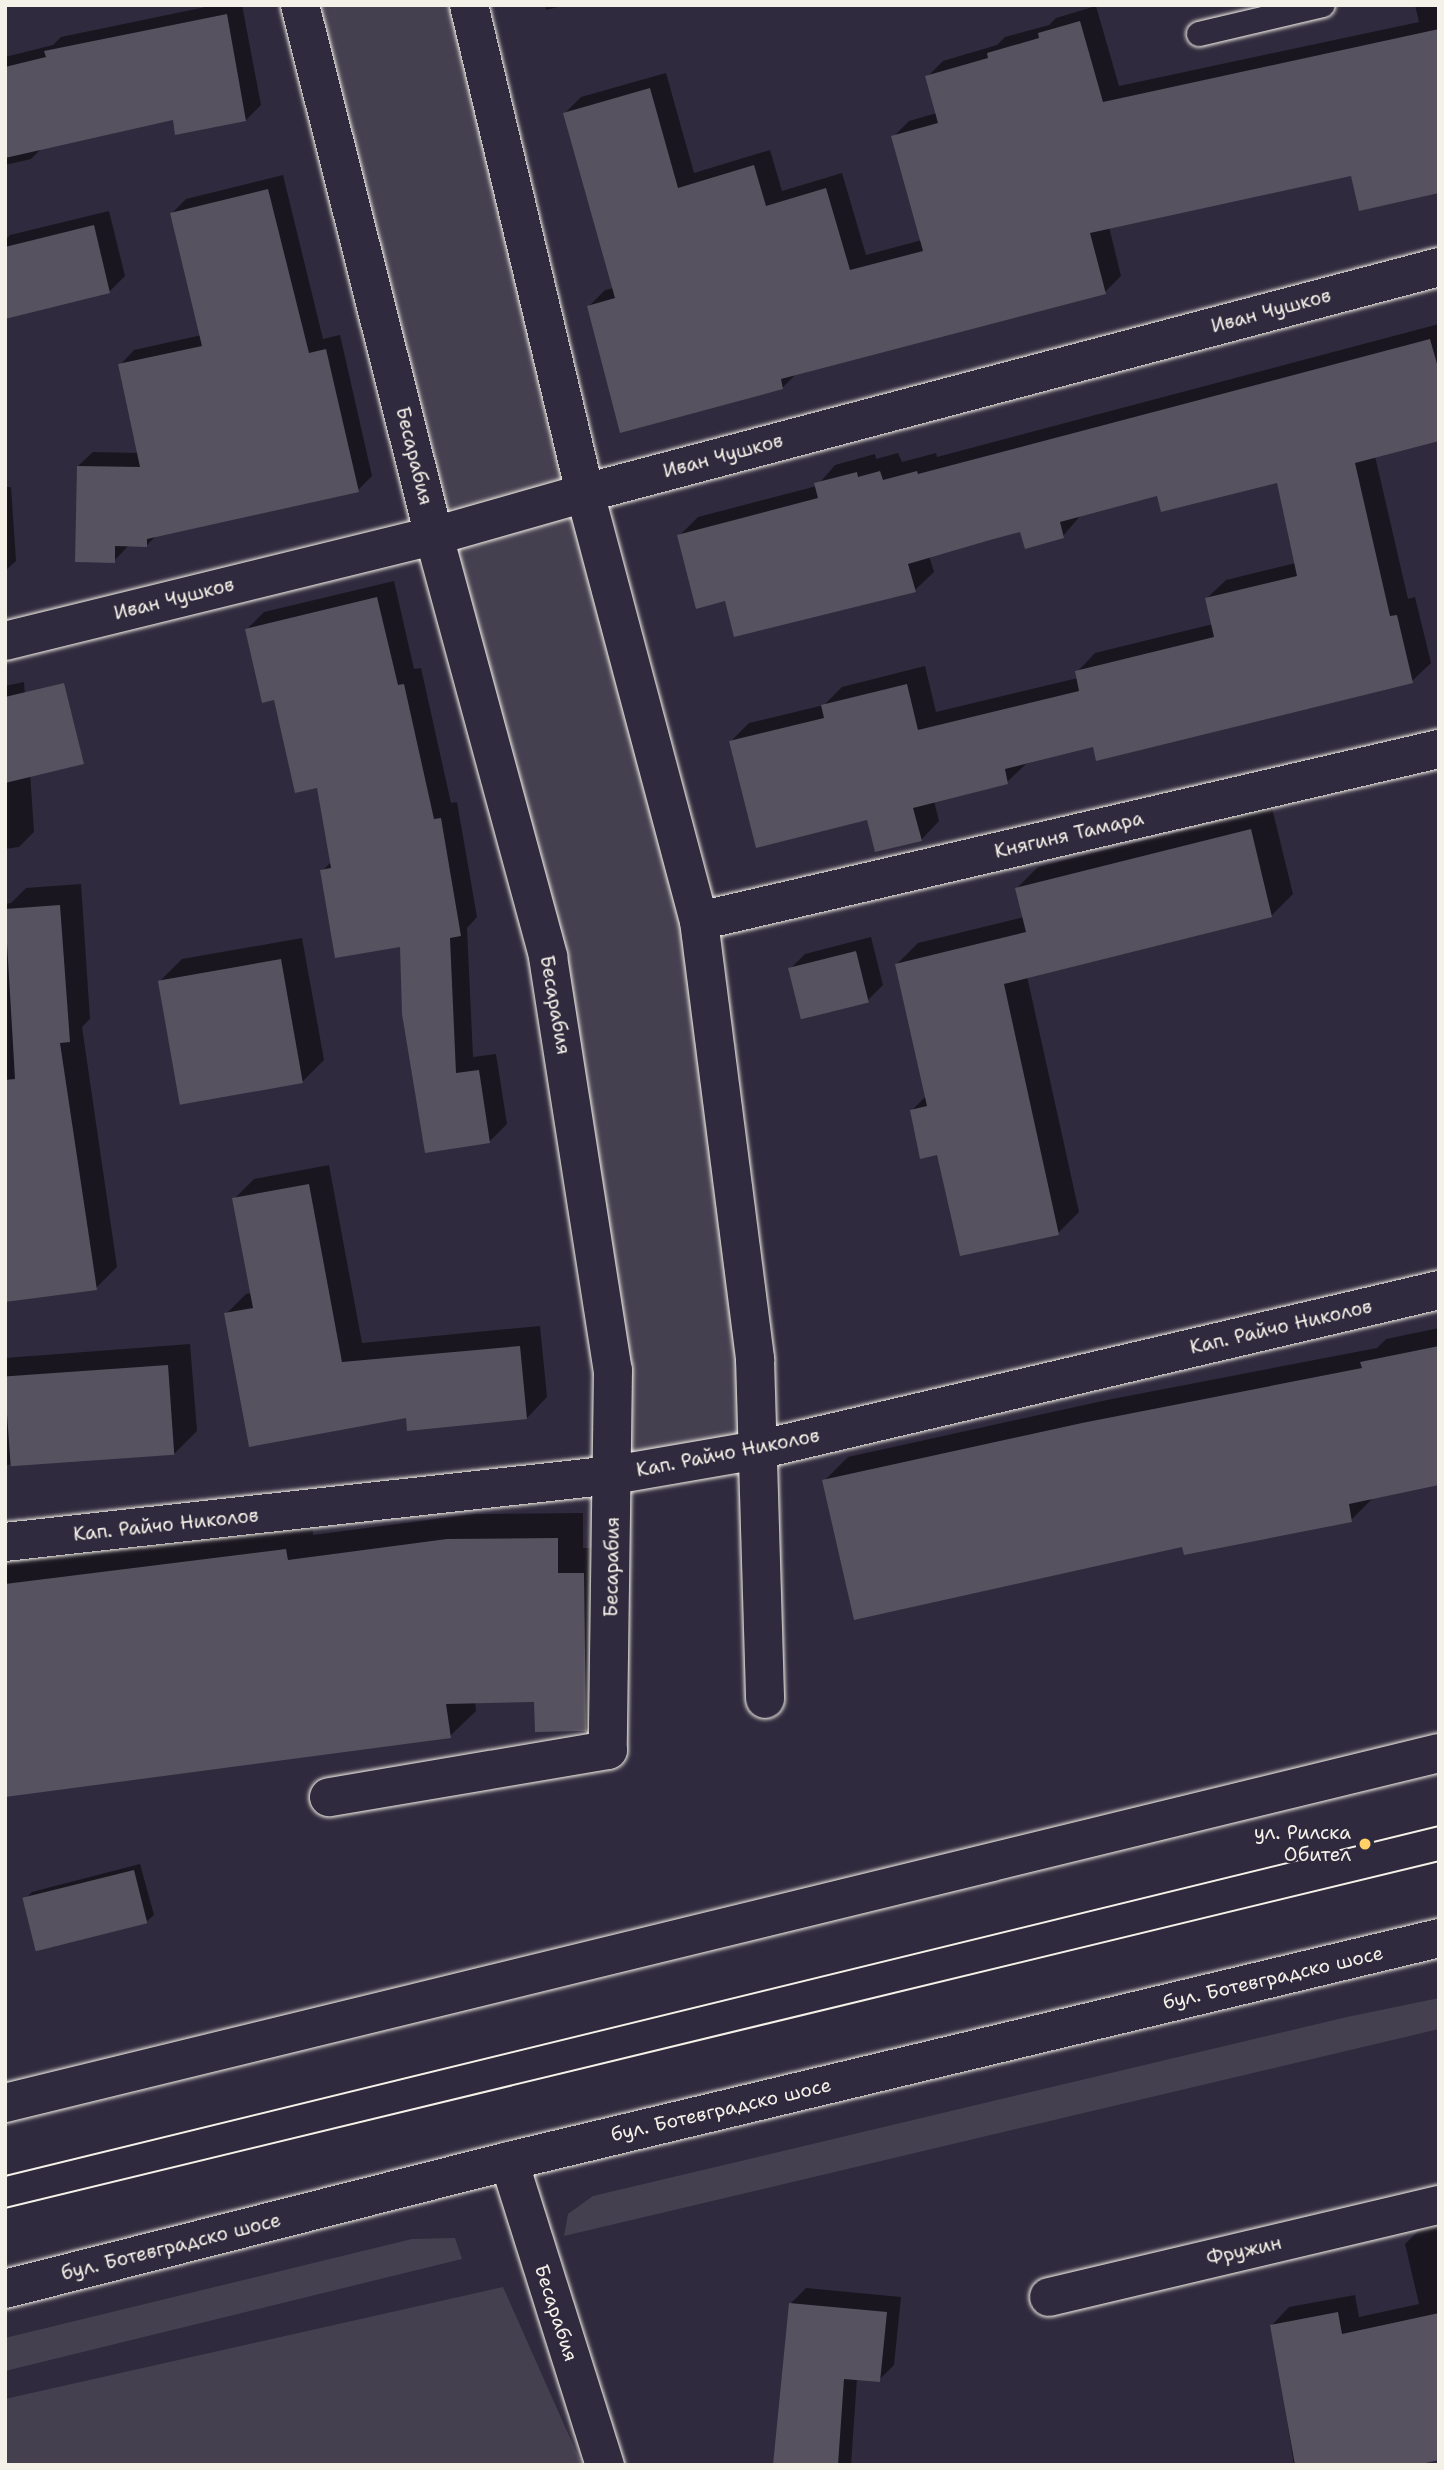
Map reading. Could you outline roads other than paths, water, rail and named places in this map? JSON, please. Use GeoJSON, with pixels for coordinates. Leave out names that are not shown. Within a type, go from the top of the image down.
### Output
{"type":"FeatureCollection","features":[{"type":"Feature","properties":{"kind":"street","name":"Бесарабия"},"geometry":{"type":"LineString","coordinates":[[300,5],[434,536],[548,957],[613,1370],[608,1750],[330,1797]]}},
{"type":"Feature","properties":{"kind":"street"},"geometry":{"type":"LineString","coordinates":[[469,5],[585,493],[699,921],[755,1359],[765,1699]]}},
{"type":"Feature","properties":{"kind":"street","name":"Иван Чушков"},"geometry":{"type":"LineString","coordinates":[[5,641],[434,536],[585,493],[1439,267]]}},
{"type":"Feature","properties":{"kind":"street","name":"Княгиня Тамара"},"geometry":{"type":"LineString","coordinates":[[699,921],[1439,750]]}},
{"type":"Feature","properties":{"kind":"street","name":"Кап. Райчо Николов"},"geometry":{"type":"LineString","coordinates":[[5,1542],[613,1475],[758,1450],[1439,1290]]}},
{"type":"Feature","properties":{"kind":"street"},"geometry":{"type":"LineString","coordinates":[[5,2102],[1439,1753]]}},
{"type":"Feature","properties":{"kind":"street","name":"бул. Ботевградско шосе"},"geometry":{"type":"LineString","coordinates":[[5,2289],[509,2161],[1439,1938]]}},
{"type":"Feature","properties":{"kind":"street","name":"Бесарабия"},"geometry":{"type":"LineString","coordinates":[[509,2161],[605,2465]]}},
{"type":"Feature","properties":{"kind":"street","name":"Фружин"},"geometry":{"type":"LineString","coordinates":[[1049,2297],[1439,2205]]}},
{"type":"Feature","properties":{"kind":"lane"},"geometry":{"type":"LineString","coordinates":[[1199,34],[1288,9],[1323,5]]}},
{"type":"Feature","properties":{"kind":"tram line"},"geometry":{"type":"LineString","coordinates":[[5,2176],[1439,1826]]}},
{"type":"Feature","properties":{"kind":"tram line"},"geometry":{"type":"LineString","coordinates":[[5,2208],[1439,1861]]}},
{"type":"Feature","properties":{"kind":"place","name":"ул. Рилска Обител"},"geometry":{"type":"Point","coordinates":[1365,1844]}}]}
